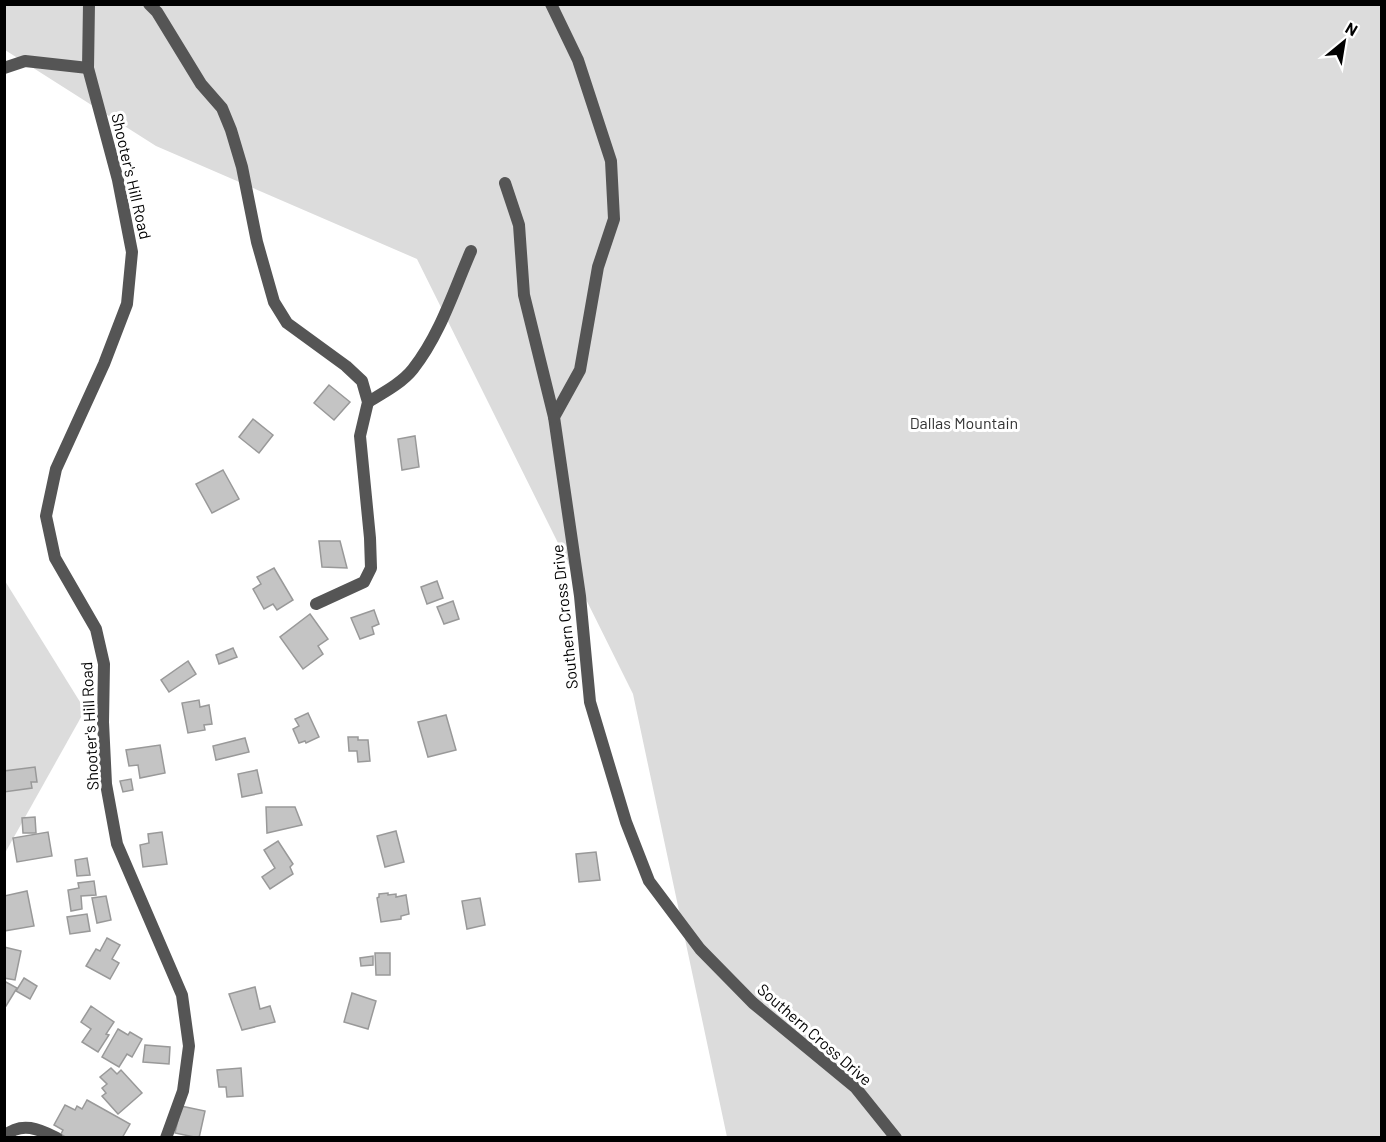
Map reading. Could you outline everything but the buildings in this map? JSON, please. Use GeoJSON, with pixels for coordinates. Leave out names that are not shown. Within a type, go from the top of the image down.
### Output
{"type":"FeatureCollection","features":[{"type":"Feature","properties":{"kind":"street","name":"Shooter's Hill Road"},"geometry":{"type":"LineString","coordinates":[[89,4],[88,68],[118,180],[132,252],[127,304],[104,364],[56,469],[46,516],[55,558],[96,629],[104,664],[103,722],[106,784],[117,844],[182,995],[189,1046],[183,1091],[166,1137]]}},
{"type":"Feature","properties":{"kind":"street"},"geometry":{"type":"LineString","coordinates":[[149,4],[157,12],[201,84],[222,108],[242,167],[257,242],[274,302],[286,322],[346,366],[362,381],[368,402],[360,436],[371,568],[364,582],[316,604]]}},
{"type":"Feature","properties":{"kind":"street"},"geometry":{"type":"LineString","coordinates":[[551,4],[578,60],[611,161],[614,219],[598,267],[580,370],[554,417]]}},
{"type":"Feature","properties":{"kind":"street"},"geometry":{"type":"LineString","coordinates":[[4,68],[25,61],[88,68]]}},
{"type":"Feature","properties":{"kind":"street","name":"Southern Cross Drive"},"geometry":{"type":"LineString","coordinates":[[505,183],[519,225],[524,295],[554,417],[580,596],[590,702],[626,822],[649,881],[700,949],[753,1003],[855,1087],[896,1137]]}},
{"type":"Feature","properties":{"kind":"street"},"geometry":{"type":"LineString","coordinates":[[368,402],[412,371],[433,338],[471,251]]}},
{"type":"Feature","properties":{"kind":"street"},"geometry":{"type":"LineString","coordinates":[[4,1136],[10,1131],[25,1127],[37,1128],[57,1137]]}},
{"type":"Feature","properties":{"kind":"green space","name":"Dallas Mountain"},"geometry":{"type":"Polygon","coordinates":[[[4,5],[1381,5],[1381,1137],[727,1137],[633,694],[417,259],[156,146],[5,50],[4,5]]]}},
{"type":"Feature","properties":{"kind":"green space"},"geometry":{"type":"Polygon","coordinates":[[[5,581],[85,710],[5,853],[5,581]]]}}]}
